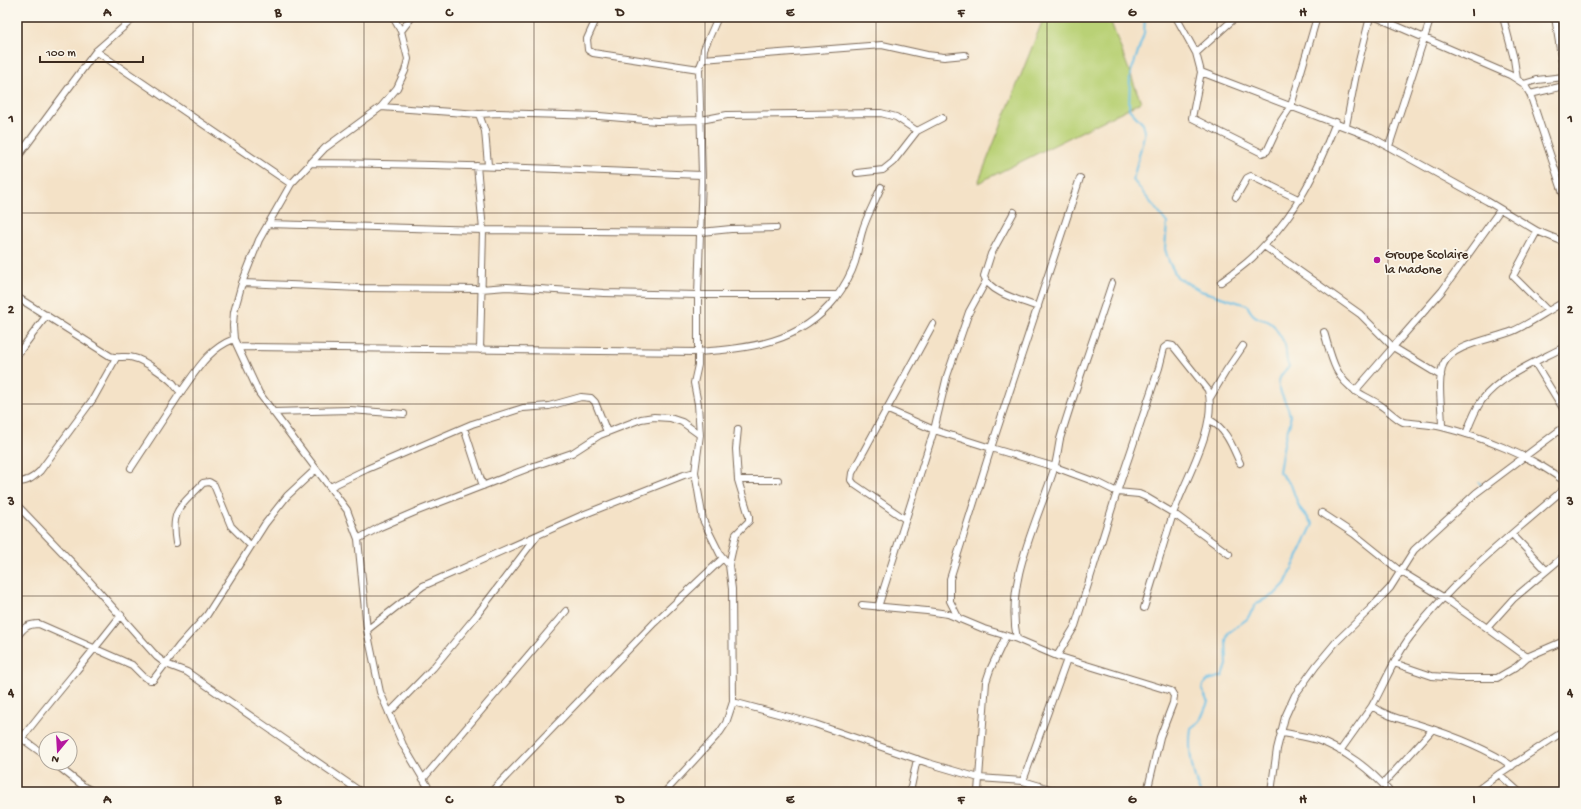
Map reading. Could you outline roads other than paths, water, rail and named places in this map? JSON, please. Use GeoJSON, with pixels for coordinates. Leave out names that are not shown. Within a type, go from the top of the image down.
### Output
{"type":"FeatureCollection","features":[{"type":"Feature","properties":{"kind":"street"},"geometry":{"type":"LineString","coordinates":[[17,158],[96,51],[135,17]]}},
{"type":"Feature","properties":{"kind":"street"},"geometry":{"type":"LineString","coordinates":[[393,17],[401,31],[408,59],[405,71],[397,88],[381,107],[325,148],[291,184],[268,224],[242,282],[234,312],[234,339],[259,393],[347,510],[358,539],[367,630],[378,685],[388,713],[403,745],[431,792]]}},
{"type":"Feature","properties":{"kind":"street"},"geometry":{"type":"LineString","coordinates":[[401,31],[412,17]]}},
{"type":"Feature","properties":{"kind":"street"},"geometry":{"type":"LineString","coordinates":[[597,17],[587,39],[588,50],[593,53],[698,69]]}},
{"type":"Feature","properties":{"kind":"street"},"geometry":{"type":"LineString","coordinates":[[718,17],[712,28],[698,69],[702,175],[698,295],[698,365],[694,383],[698,404],[700,435],[695,472],[703,520],[723,558],[729,565]]}},
{"type":"Feature","properties":{"kind":"street"},"geometry":{"type":"LineString","coordinates":[[1176,17],[1196,53],[1201,72],[1192,118],[1262,153],[1267,151],[1291,106],[1317,17]]}},
{"type":"Feature","properties":{"kind":"street"},"geometry":{"type":"LineString","coordinates":[[1196,53],[1236,17]]}},
{"type":"Feature","properties":{"kind":"street"},"geometry":{"type":"LineString","coordinates":[[1346,126],[1357,69],[1370,17]]}},
{"type":"Feature","properties":{"kind":"street"},"geometry":{"type":"LineString","coordinates":[[1376,17],[1480,61],[1524,84],[1530,94],[1564,196]]}},
{"type":"Feature","properties":{"kind":"street"},"geometry":{"type":"LineString","coordinates":[[1389,146],[1431,17]]}},
{"type":"Feature","properties":{"kind":"street"},"geometry":{"type":"LineString","coordinates":[[1503,17],[1514,58],[1517,79]]}},
{"type":"Feature","properties":{"kind":"street"},"geometry":{"type":"LineString","coordinates":[[1524,84],[1537,80],[1564,76],[1555,17]]}},
{"type":"Feature","properties":{"kind":"street"},"geometry":{"type":"LineString","coordinates":[[702,59],[882,45],[927,55],[944,57],[965,55]]}},
{"type":"Feature","properties":{"kind":"street"},"geometry":{"type":"LineString","coordinates":[[96,51],[291,184]]}},
{"type":"Feature","properties":{"kind":"street"},"geometry":{"type":"LineString","coordinates":[[1201,72],[1257,95],[1336,122],[1389,146],[1537,231],[1564,242]]}},
{"type":"Feature","properties":{"kind":"street"},"geometry":{"type":"LineString","coordinates":[[1530,94],[1564,86]]}},
{"type":"Feature","properties":{"kind":"street"},"geometry":{"type":"LineString","coordinates":[[381,107],[479,114],[498,113],[599,116],[657,121],[701,120],[727,115],[881,113],[896,117],[917,131]]}},
{"type":"Feature","properties":{"kind":"street"},"geometry":{"type":"LineString","coordinates":[[479,114],[485,131],[488,165]]}},
{"type":"Feature","properties":{"kind":"street"},"geometry":{"type":"LineString","coordinates":[[857,174],[883,170],[893,162],[917,131],[942,118]]}},
{"type":"Feature","properties":{"kind":"street"},"geometry":{"type":"LineString","coordinates":[[1222,282],[1264,246],[1300,200],[1320,162],[1336,122]]}},
{"type":"Feature","properties":{"kind":"street"},"geometry":{"type":"LineString","coordinates":[[310,163],[488,165],[702,175]]}},
{"type":"Feature","properties":{"kind":"street"},"geometry":{"type":"LineString","coordinates":[[477,166],[483,230],[480,289],[480,350]]}},
{"type":"Feature","properties":{"kind":"street"},"geometry":{"type":"LineString","coordinates":[[1236,196],[1247,178],[1251,176],[1300,200]]}},
{"type":"Feature","properties":{"kind":"street"},"geometry":{"type":"LineString","coordinates":[[959,619],[950,601],[950,579],[1080,178]]}},
{"type":"Feature","properties":{"kind":"street"},"geometry":{"type":"LineString","coordinates":[[238,347],[698,352],[746,347],[773,341],[791,335],[823,313],[837,295],[855,262],[862,231],[881,187]]}},
{"type":"Feature","properties":{"kind":"street"},"geometry":{"type":"LineString","coordinates":[[1355,390],[1442,292],[1500,210]]}},
{"type":"Feature","properties":{"kind":"street"},"geometry":{"type":"LineString","coordinates":[[1014,212],[991,254],[984,276],[996,290],[1038,307]]}},
{"type":"Feature","properties":{"kind":"street"},"geometry":{"type":"LineString","coordinates":[[268,224],[483,230],[701,232],[732,229],[776,228]]}},
{"type":"Feature","properties":{"kind":"street"},"geometry":{"type":"LineString","coordinates":[[1537,231],[1513,276],[1548,310]]}},
{"type":"Feature","properties":{"kind":"street"},"geometry":{"type":"LineString","coordinates":[[1264,246],[1360,314],[1393,347],[1441,376]]}},
{"type":"Feature","properties":{"kind":"street"},"geometry":{"type":"LineString","coordinates":[[878,607],[934,430],[946,376],[969,312],[986,280]]}},
{"type":"Feature","properties":{"kind":"street"},"geometry":{"type":"LineString","coordinates":[[242,282],[360,288],[480,289],[507,287],[604,293],[837,295]]}},
{"type":"Feature","properties":{"kind":"street"},"geometry":{"type":"LineString","coordinates":[[1017,639],[1014,615],[1024,556],[1055,467],[1060,440],[1082,375],[1084,361],[1093,340],[1112,283]]}},
{"type":"Feature","properties":{"kind":"street"},"geometry":{"type":"LineString","coordinates":[[17,297],[116,358],[134,357],[143,362],[174,384],[177,390],[182,392]]}},
{"type":"Feature","properties":{"kind":"street"},"geometry":{"type":"LineString","coordinates":[[1442,427],[1441,376],[1444,364],[1450,355],[1463,347],[1512,331],[1564,302]]}},
{"type":"Feature","properties":{"kind":"street"},"geometry":{"type":"LineString","coordinates":[[17,355],[47,315]]}},
{"type":"Feature","properties":{"kind":"street"},"geometry":{"type":"LineString","coordinates":[[905,519],[854,484],[851,480],[852,473],[933,324]]}},
{"type":"Feature","properties":{"kind":"street"},"geometry":{"type":"LineString","coordinates":[[1324,332],[1335,368],[1344,382],[1379,404],[1403,422],[1442,427],[1466,434],[1525,457],[1564,482]]}},
{"type":"Feature","properties":{"kind":"street"},"geometry":{"type":"LineString","coordinates":[[131,468],[182,392],[213,350],[234,339]]}},
{"type":"Feature","properties":{"kind":"street"},"geometry":{"type":"LineString","coordinates":[[1057,656],[1075,626],[1117,492],[1159,368],[1164,348],[1168,345],[1173,346],[1208,390],[1210,398],[1210,420],[1173,513],[1159,564],[1144,608]]}},
{"type":"Feature","properties":{"kind":"street"},"geometry":{"type":"LineString","coordinates":[[1210,398],[1243,346]]}},
{"type":"Feature","properties":{"kind":"street"},"geometry":{"type":"LineString","coordinates":[[1466,434],[1481,401],[1491,389],[1564,347]]}},
{"type":"Feature","properties":{"kind":"street"},"geometry":{"type":"LineString","coordinates":[[17,482],[23,482],[33,478],[40,471],[93,398],[116,358]]}},
{"type":"Feature","properties":{"kind":"street"},"geometry":{"type":"LineString","coordinates":[[1536,363],[1564,410]]}},
{"type":"Feature","properties":{"kind":"street"},"geometry":{"type":"LineString","coordinates":[[330,487],[388,459],[464,428],[510,412],[549,406],[586,396],[595,402],[607,432]]}},
{"type":"Feature","properties":{"kind":"street"},"geometry":{"type":"LineString","coordinates":[[886,409],[934,430],[1055,467],[1101,484],[1117,492],[1139,494],[1173,513],[1229,554]]}},
{"type":"Feature","properties":{"kind":"street"},"geometry":{"type":"LineString","coordinates":[[273,412],[350,410],[404,414]]}},
{"type":"Feature","properties":{"kind":"street"},"geometry":{"type":"LineString","coordinates":[[358,539],[380,527],[415,512],[572,453],[607,432],[641,419],[654,417],[670,418],[682,422],[700,435]]}},
{"type":"Feature","properties":{"kind":"street"},"geometry":{"type":"LineString","coordinates":[[1210,420],[1220,426],[1227,435],[1240,463]]}},
{"type":"Feature","properties":{"kind":"street"},"geometry":{"type":"LineString","coordinates":[[1271,792],[1280,732],[1296,695],[1316,666],[1336,642],[1390,588],[1414,550],[1453,513],[1505,470],[1525,457],[1564,427]]}},
{"type":"Feature","properties":{"kind":"street"},"geometry":{"type":"LineString","coordinates":[[464,428],[483,486]]}},
{"type":"Feature","properties":{"kind":"street"},"geometry":{"type":"LineString","coordinates":[[665,792],[720,732],[726,723],[733,702],[733,614],[729,565],[736,534],[749,521],[750,516],[738,480],[736,449],[738,429]]}},
{"type":"Feature","properties":{"kind":"street"},"geometry":{"type":"LineString","coordinates":[[17,637],[24,626],[39,624],[132,665],[144,677],[153,680],[207,615],[250,545],[287,496],[316,469]]}},
{"type":"Feature","properties":{"kind":"street"},"geometry":{"type":"LineString","coordinates":[[367,630],[423,586],[538,535],[684,475],[695,472]]}},
{"type":"Feature","properties":{"kind":"street"},"geometry":{"type":"LineString","coordinates":[[738,480],[778,480]]}},
{"type":"Feature","properties":{"kind":"street"},"geometry":{"type":"LineString","coordinates":[[176,543],[173,525],[177,511],[203,483],[209,482],[214,485],[231,526],[250,545]]}},
{"type":"Feature","properties":{"kind":"street"},"geometry":{"type":"LineString","coordinates":[[1340,751],[1372,706],[1394,663],[1410,638],[1443,597],[1512,534],[1564,490]]}},
{"type":"Feature","properties":{"kind":"street"},"geometry":{"type":"LineString","coordinates":[[17,506],[166,664],[187,672],[361,792]]}},
{"type":"Feature","properties":{"kind":"street"},"geometry":{"type":"LineString","coordinates":[[1322,513],[1354,534],[1400,571],[1443,597],[1527,657]]}},
{"type":"Feature","properties":{"kind":"street"},"geometry":{"type":"LineString","coordinates":[[1512,534],[1546,570]]}},
{"type":"Feature","properties":{"kind":"street"},"geometry":{"type":"LineString","coordinates":[[388,713],[433,668],[476,616],[538,535]]}},
{"type":"Feature","properties":{"kind":"street"},"geometry":{"type":"LineString","coordinates":[[1487,628],[1513,599],[1564,556]]}},
{"type":"Feature","properties":{"kind":"street"},"geometry":{"type":"LineString","coordinates":[[491,792],[654,623],[723,558]]}},
{"type":"Feature","properties":{"kind":"street"},"geometry":{"type":"LineString","coordinates":[[862,605],[927,610],[959,619],[984,629],[1017,639],[1067,660],[1171,691],[1174,696],[1173,703],[1160,737],[1147,792]]}},
{"type":"Feature","properties":{"kind":"street"},"geometry":{"type":"LineString","coordinates":[[423,779],[566,611]]}},
{"type":"Feature","properties":{"kind":"street"},"geometry":{"type":"LineString","coordinates":[[38,750],[19,736],[95,649],[121,615]]}},
{"type":"Feature","properties":{"kind":"street"},"geometry":{"type":"LineString","coordinates":[[978,792],[986,682],[1006,636]]}},
{"type":"Feature","properties":{"kind":"street"},"geometry":{"type":"LineString","coordinates":[[1394,663],[1432,676],[1492,678],[1501,676],[1527,657],[1564,641]]}},
{"type":"Feature","properties":{"kind":"street"},"geometry":{"type":"LineString","coordinates":[[1023,781],[1067,660]]}},
{"type":"Feature","properties":{"kind":"street"},"geometry":{"type":"LineString","coordinates":[[733,702],[815,724],[917,760],[978,778],[1023,781],[1060,792]]}},
{"type":"Feature","properties":{"kind":"street"},"geometry":{"type":"LineString","coordinates":[[1372,706],[1395,718],[1487,750],[1512,766]]}},
{"type":"Feature","properties":{"kind":"street"},"geometry":{"type":"LineString","coordinates":[[1383,784],[1432,730]]}},
{"type":"Feature","properties":{"kind":"street"},"geometry":{"type":"LineString","coordinates":[[1475,792],[1499,774],[1564,731]]}},
{"type":"Feature","properties":{"kind":"street"},"geometry":{"type":"LineString","coordinates":[[1280,732],[1316,740],[1340,751],[1367,770],[1390,792]]}},
{"type":"Feature","properties":{"kind":"street"},"geometry":{"type":"LineString","coordinates":[[910,792],[917,760]]}},
{"type":"Feature","properties":{"kind":"street"},"geometry":{"type":"LineString","coordinates":[[63,771],[85,790],[95,792]]}},
{"type":"Feature","properties":{"kind":"street"},"geometry":{"type":"LineString","coordinates":[[1499,774],[1519,792]]}},
{"type":"Feature","properties":{"kind":"waterway"},"geometry":{"type":"LineString","coordinates":[[1145,17],[1144,34],[1130,75],[1129,109],[1143,124],[1145,131],[1133,180],[1167,223],[1165,249],[1169,262],[1177,277],[1201,291],[1247,305],[1250,311],[1257,318],[1271,323],[1283,340],[1289,367],[1282,374],[1279,381],[1279,387],[1288,407],[1290,423],[1286,434],[1279,472],[1291,485],[1299,507],[1313,524],[1285,584],[1275,594],[1257,603],[1247,619],[1228,633],[1226,640],[1227,665],[1223,676],[1208,680],[1203,685],[1202,690],[1208,702],[1200,721],[1191,728],[1190,745],[1192,768],[1200,792]]}},
{"type":"Feature","properties":{"kind":"waterway"},"geometry":{"type":"LineString","coordinates":[[1479,483],[1483,486]]}},
{"type":"Feature","properties":{"kind":"place","name":"Groupe Scolaire la Madone"},"geometry":{"type":"Point","coordinates":[1377,260]}}]}
